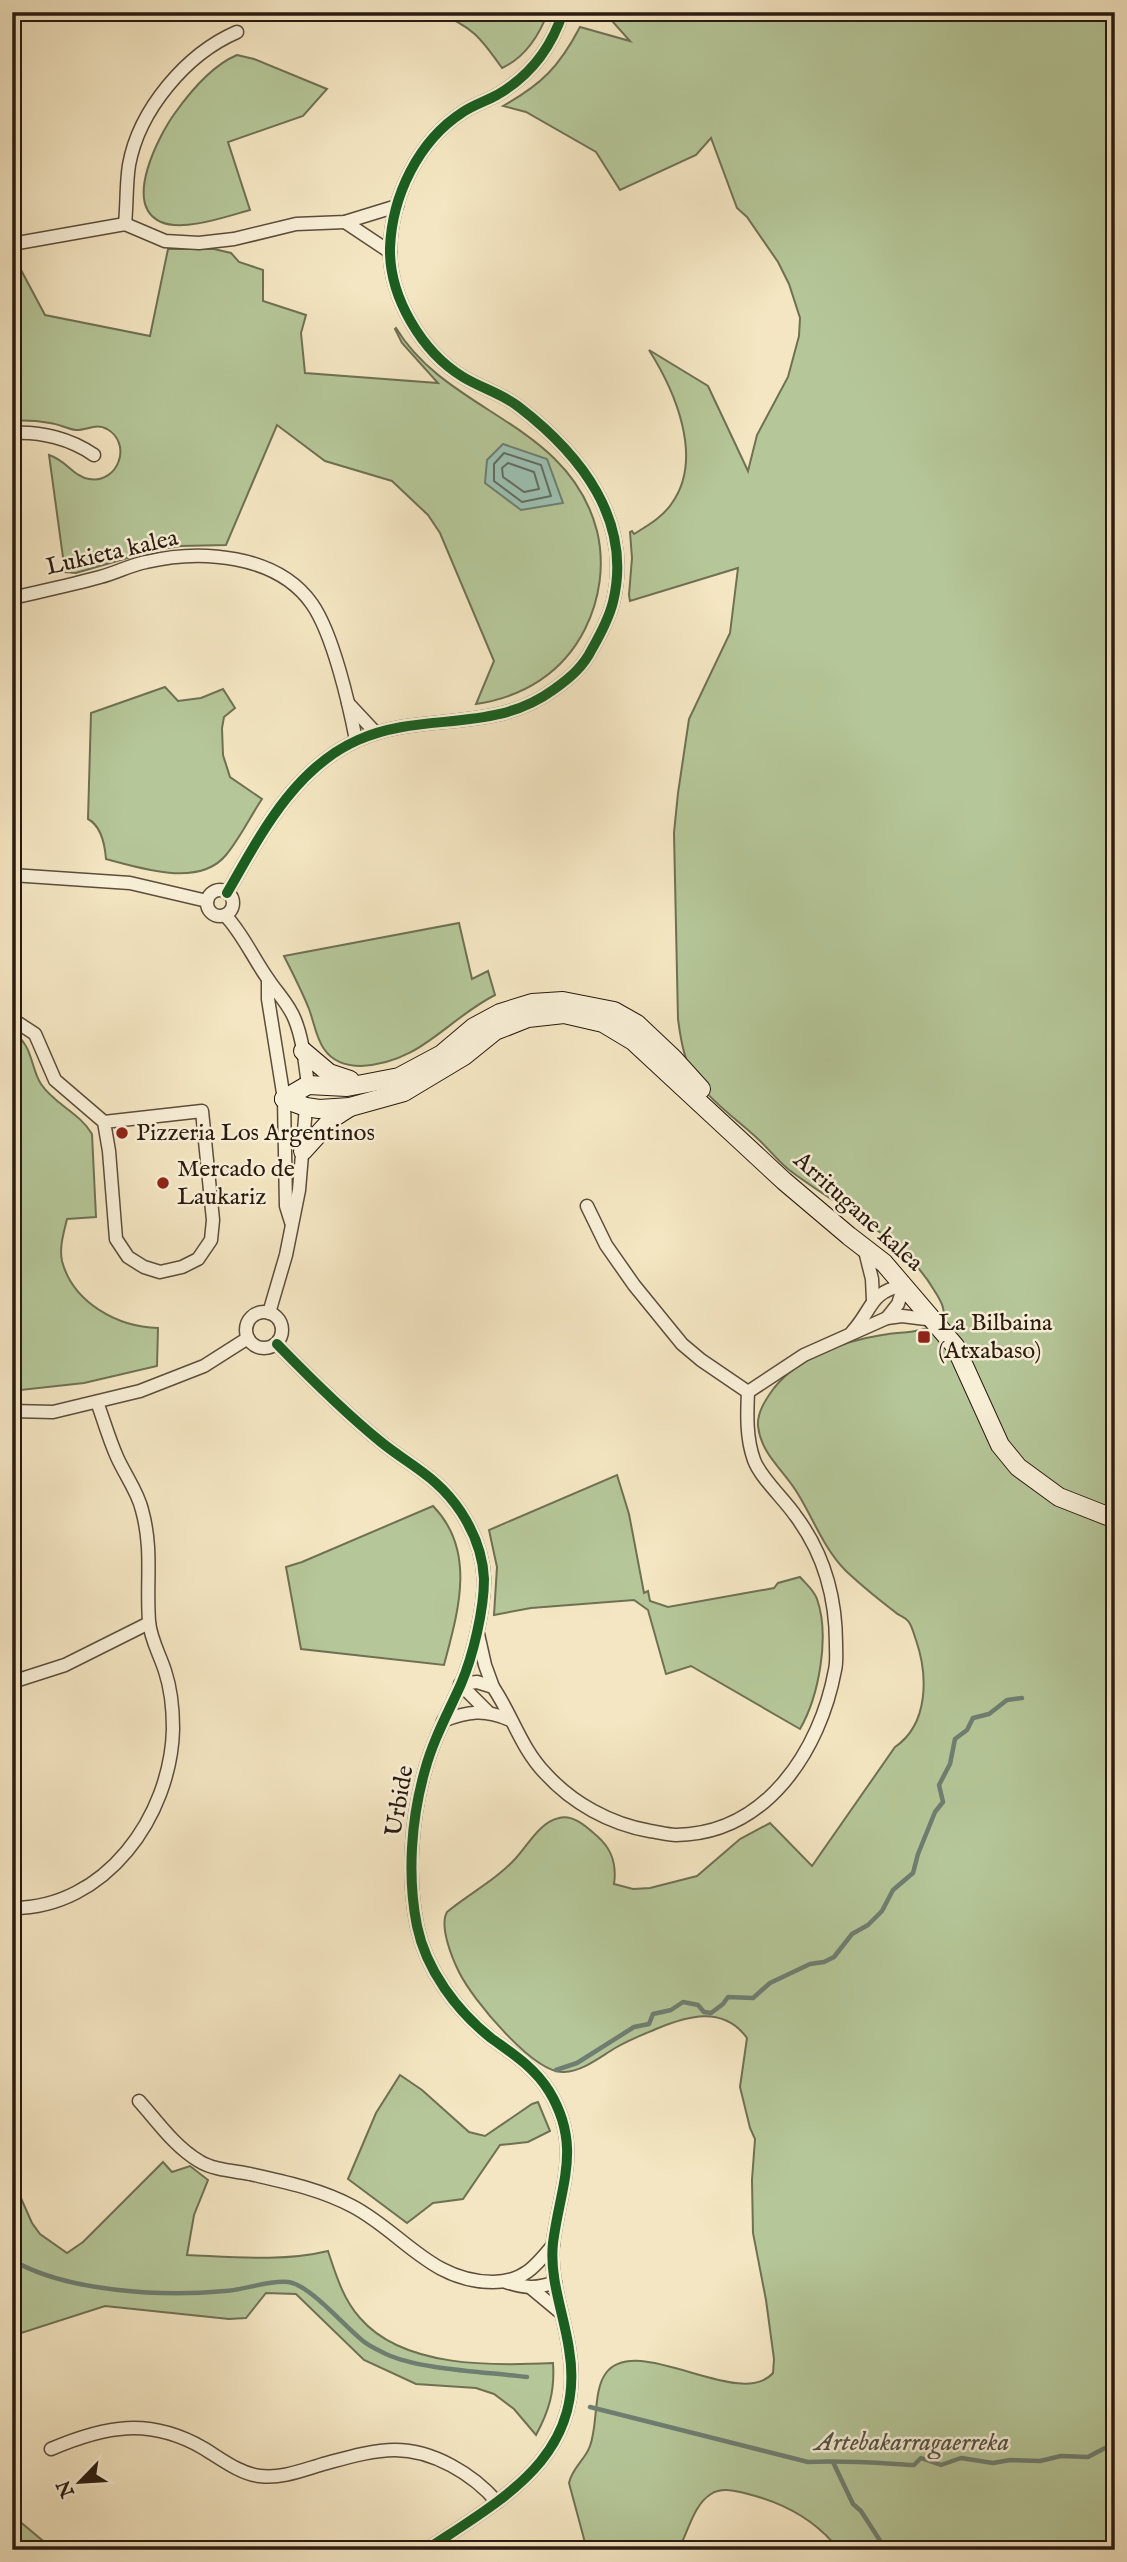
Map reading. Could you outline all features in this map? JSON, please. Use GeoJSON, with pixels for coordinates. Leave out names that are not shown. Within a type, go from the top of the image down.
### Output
{"type":"FeatureCollection","features":[{"type":"Feature","properties":{"kind":"street"},"geometry":{"type":"LineString","coordinates":[[227,893],[269,820],[324,760],[356,740],[376,733],[421,723],[489,718],[519,709],[546,695],[578,671],[593,648],[612,606],[617,564],[613,532],[604,503],[592,480],[574,457],[517,405],[461,376],[439,357],[405,312],[396,285],[390,252],[397,206],[411,168],[426,145],[463,111],[505,90],[531,69],[545,53],[563,12]]}},
{"type":"Feature","properties":{"kind":"street"},"geometry":{"type":"LineString","coordinates":[[125,224],[129,166],[135,144],[147,118],[177,76],[207,49],[237,32]]}},
{"type":"Feature","properties":{"kind":"street"},"geometry":{"type":"LineString","coordinates":[[12,244],[125,224],[165,241],[199,243],[234,239],[296,224],[345,222],[397,206]]}},
{"type":"Feature","properties":{"kind":"street"},"geometry":{"type":"LineString","coordinates":[[345,222],[390,252]]}},
{"type":"Feature","properties":{"kind":"street"},"geometry":{"type":"LineString","coordinates":[[12,433],[45,434],[82,446],[94,455]]}},
{"type":"Feature","properties":{"kind":"street","name":"Lukieta kalea"},"geometry":{"type":"LineString","coordinates":[[12,598],[102,576],[145,562],[189,555],[242,560],[285,577],[312,604],[324,628],[348,702],[356,740]]}},
{"type":"Feature","properties":{"kind":"street","name":"Lukieta kalea"},"geometry":{"type":"LineString","coordinates":[[348,702],[376,733]]}},
{"type":"Feature","properties":{"kind":"street"},"geometry":{"type":"LineString","coordinates":[[12,875],[131,883],[207,901]]}},
{"type":"Feature","properties":{"kind":"street"},"geometry":{"type":"LineString","coordinates":[[207,901],[215,891],[227,893]]}},
{"type":"Feature","properties":{"kind":"street"},"geometry":{"type":"LineString","coordinates":[[207,901],[210,912],[217,916],[225,915],[231,910],[232,902],[227,893]]}},
{"type":"Feature","properties":{"kind":"street"},"geometry":{"type":"LineString","coordinates":[[225,915],[235,926],[295,1020],[308,1085],[299,1190],[286,1255],[269,1313]]}},
{"type":"Feature","properties":{"kind":"street"},"geometry":{"type":"LineString","coordinates":[[268,980],[268,999],[284,1099],[286,1206],[291,1222]]}},
{"type":"Feature","properties":{"kind":"street","name":"Arritugane kalea"},"geometry":{"type":"LineString","coordinates":[[308,1085],[347,1087],[399,1076],[442,1054],[474,1027],[500,1013],[532,1003],[563,1001],[591,1005],[614,1011],[637,1024],[673,1058],[756,1153]]}},
{"type":"Feature","properties":{"kind":"street","name":"Arritugane kalea"},"geometry":{"type":"LineString","coordinates":[[350,1107],[404,1092],[433,1077],[495,1031],[528,1018],[564,1014],[603,1023],[633,1041],[784,1181],[884,1262],[905,1284],[955,1346],[1000,1445],[1018,1467],[1059,1497],[1115,1519]]}},
{"type":"Feature","properties":{"kind":"street"},"geometry":{"type":"LineString","coordinates":[[12,1019],[35,1034],[55,1080],[104,1122],[116,1239],[128,1257],[144,1268],[160,1272],[182,1268],[198,1259],[211,1240],[213,1220],[202,1111],[104,1122]]}},
{"type":"Feature","properties":{"kind":"street"},"geometry":{"type":"LineString","coordinates":[[303,1051],[329,1073],[367,1083]]}},
{"type":"Feature","properties":{"kind":"street"},"geometry":{"type":"LineString","coordinates":[[284,1099],[308,1085]]}},
{"type":"Feature","properties":{"kind":"street"},"geometry":{"type":"LineString","coordinates":[[284,1099],[306,1107],[350,1107]]}},
{"type":"Feature","properties":{"kind":"street"},"geometry":{"type":"LineString","coordinates":[[303,1151],[333,1118],[350,1107]]}},
{"type":"Feature","properties":{"kind":"street"},"geometry":{"type":"LineString","coordinates":[[587,1206],[606,1245],[682,1343],[701,1360],[748,1392]]}},
{"type":"Feature","properties":{"kind":"street"},"geometry":{"type":"LineString","coordinates":[[864,1247],[872,1279],[873,1300]]}},
{"type":"Feature","properties":{"kind":"street"},"geometry":{"type":"LineString","coordinates":[[849,1335],[862,1321],[873,1300],[885,1290],[905,1284]]}},
{"type":"Feature","properties":{"kind":"street"},"geometry":{"type":"LineString","coordinates":[[887,1318],[898,1304],[905,1284]]}},
{"type":"Feature","properties":{"kind":"street"},"geometry":{"type":"LineString","coordinates":[[269,1313],[278,1319],[283,1329],[277,1344],[261,1348],[248,1338],[247,1326],[253,1316],[269,1313]]}},
{"type":"Feature","properties":{"kind":"street"},"geometry":{"type":"LineString","coordinates":[[748,1392],[789,1363],[887,1318],[902,1316],[934,1320]]}},
{"type":"Feature","properties":{"kind":"street"},"geometry":{"type":"LineString","coordinates":[[12,1411],[53,1412],[140,1391],[204,1366],[248,1338]]}},
{"type":"Feature","properties":{"kind":"street","name":"Urbide"},"geometry":{"type":"LineString","coordinates":[[277,1344],[384,1445],[442,1486],[475,1535],[484,1580],[477,1630],[460,1684],[424,1773],[415,1819],[412,1865],[417,1927],[426,1956],[447,1993],[473,2022],[538,2075],[551,2094],[568,2143],[568,2168],[553,2245],[555,2282],[572,2366],[568,2412],[556,2441],[542,2463],[497,2502],[426,2550]]}},
{"type":"Feature","properties":{"kind":"street"},"geometry":{"type":"LineString","coordinates":[[477,1630],[493,1687],[530,1755],[545,1773],[581,1803],[628,1827],[676,1835],[722,1827],[748,1814],[774,1795],[801,1762],[816,1733],[836,1669],[836,1613],[821,1559],[798,1518],[755,1463],[749,1442],[748,1392]]}},
{"type":"Feature","properties":{"kind":"street"},"geometry":{"type":"LineString","coordinates":[[12,1908],[49,1903],[85,1889],[105,1876],[128,1852],[155,1807],[171,1754],[173,1728],[170,1696],[149,1623],[150,1552],[142,1507],[117,1457],[97,1402]]}},
{"type":"Feature","properties":{"kind":"street"},"geometry":{"type":"LineString","coordinates":[[12,1682],[65,1665],[149,1623]]}},
{"type":"Feature","properties":{"kind":"street"},"geometry":{"type":"LineString","coordinates":[[460,1684],[477,1682],[493,1687]]}},
{"type":"Feature","properties":{"kind":"street"},"geometry":{"type":"LineString","coordinates":[[460,1684],[488,1712]]}},
{"type":"Feature","properties":{"kind":"street"},"geometry":{"type":"LineString","coordinates":[[443,1721],[471,1712],[488,1712],[510,1720]]}},
{"type":"Feature","properties":{"kind":"street"},"geometry":{"type":"LineString","coordinates":[[139,2101],[174,2140],[200,2162],[301,2185],[349,2204],[376,2220],[434,2267],[454,2277],[506,2282],[530,2288],[540,2288],[555,2282],[547,2275],[528,2273]]}},
{"type":"Feature","properties":{"kind":"street"},"geometry":{"type":"LineString","coordinates":[[506,2282],[528,2273],[553,2245]]}},
{"type":"Feature","properties":{"kind":"street"},"geometry":{"type":"LineString","coordinates":[[530,2288],[560,2308]]}},
{"type":"Feature","properties":{"kind":"street"},"geometry":{"type":"LineString","coordinates":[[51,2449],[84,2435],[115,2428],[142,2429],[182,2438],[257,2476],[279,2477],[362,2455],[395,2450],[423,2453],[466,2475],[486,2489],[497,2502]]}},
{"type":"Feature","properties":{"kind":"shaded area"},"geometry":{"type":"Polygon","coordinates":[[[436,12],[548,12],[531,45],[518,58],[502,68],[475,34],[459,22],[436,12]]]}},
{"type":"Feature","properties":{"kind":"shaded area"},"geometry":{"type":"Polygon","coordinates":[[[604,12],[1115,12],[1115,2550],[839,2550],[810,2521],[787,2508],[761,2498],[725,2490],[711,2494],[700,2505],[678,2550],[587,2550],[569,2483],[590,2446],[597,2398],[606,2373],[621,2363],[641,2361],[737,2383],[758,2382],[773,2373],[774,2359],[766,2300],[753,2233],[752,2180],[755,2139],[740,2087],[747,2038],[727,2021],[716,2017],[692,2017],[631,2040],[578,2069],[564,2072],[551,2069],[521,2048],[490,2016],[459,1972],[445,1933],[447,1912],[500,1873],[546,1824],[564,1817],[584,1825],[597,1836],[612,1857],[614,1884],[633,1889],[650,1888],[697,1876],[740,1839],[770,1823],[812,1866],[895,1747],[914,1726],[923,1698],[923,1668],[909,1623],[838,1562],[793,1486],[764,1446],[758,1421],[774,1388],[796,1367],[809,1359],[853,1341],[928,1328],[943,1320],[943,1308],[920,1270],[904,1253],[867,1223],[788,1169],[712,1099],[690,1069],[682,1045],[678,1019],[674,833],[689,719],[730,633],[738,568],[630,601],[629,595],[632,558],[630,532],[634,534],[644,528],[668,508],[681,485],[686,466],[686,446],[676,405],[649,350],[708,386],[748,471],[757,435],[788,377],[799,336],[800,318],[789,284],[778,262],[747,217],[737,208],[711,138],[696,155],[620,190],[596,152],[526,112],[503,106],[529,90],[557,64],[580,27],[630,41],[604,12]]]}},
{"type":"Feature","properties":{"kind":"shaded area"},"geometry":{"type":"Polygon","coordinates":[[[237,55],[254,59],[327,89],[303,116],[228,142],[250,210],[193,224],[170,225],[161,222],[150,213],[144,201],[147,169],[153,153],[168,123],[188,96],[211,72],[237,55]]]}},
{"type":"Feature","properties":{"kind":"shaded area"},"geometry":{"type":"Polygon","coordinates":[[[168,249],[214,249],[231,253],[239,262],[263,270],[263,301],[306,315],[301,333],[305,373],[438,383],[402,343],[396,328],[418,357],[445,381],[535,442],[561,465],[582,495],[597,531],[601,569],[594,606],[585,629],[576,645],[553,670],[510,696],[476,704],[494,661],[440,533],[428,515],[392,481],[325,461],[277,425],[226,545],[181,546],[155,550],[76,573],[65,572],[49,455],[84,478],[99,479],[108,475],[119,462],[119,444],[115,436],[103,427],[76,430],[45,422],[12,421],[12,253],[45,315],[150,336],[168,249]]]}},
{"type":"Feature","properties":{"kind":"shaded area"},"geometry":{"type":"Polygon","coordinates":[[[165,687],[178,701],[201,698],[223,689],[235,708],[224,717],[222,728],[223,755],[230,777],[262,799],[226,855],[201,871],[169,873],[106,859],[99,831],[88,819],[91,713],[165,687]]]}},
{"type":"Feature","properties":{"kind":"shaded area"},"geometry":{"type":"Polygon","coordinates":[[[459,923],[472,979],[488,971],[495,995],[417,1049],[400,1057],[382,1063],[355,1066],[331,1057],[319,1040],[306,1002],[284,956],[459,923]]]}},
{"type":"Feature","properties":{"kind":"shaded area"},"geometry":{"type":"Polygon","coordinates":[[[12,1033],[19,1037],[28,1049],[37,1077],[46,1091],[81,1120],[92,1134],[96,1217],[67,1219],[61,1250],[68,1276],[76,1289],[99,1310],[128,1323],[158,1328],[157,1366],[84,1383],[12,1391],[12,1033]]]}},
{"type":"Feature","properties":{"kind":"shaded area"},"geometry":{"type":"Polygon","coordinates":[[[617,1475],[629,1514],[644,1593],[648,1591],[650,1601],[668,1607],[774,1588],[778,1583],[800,1577],[814,1593],[821,1614],[822,1648],[813,1700],[800,1729],[691,1666],[666,1674],[648,1610],[634,1600],[531,1608],[494,1615],[497,1567],[489,1530],[617,1475]]]}},
{"type":"Feature","properties":{"kind":"shaded area"},"geometry":{"type":"Polygon","coordinates":[[[433,1506],[447,1524],[460,1562],[458,1603],[444,1665],[301,1649],[286,1567],[433,1506]]]}},
{"type":"Feature","properties":{"kind":"shaded area"},"geometry":{"type":"Polygon","coordinates":[[[400,2075],[422,2090],[469,2132],[485,2136],[538,2102],[550,2131],[528,2142],[500,2145],[463,2199],[433,2203],[407,2223],[348,2179],[376,2113],[400,2075]]]}},
{"type":"Feature","properties":{"kind":"shaded area"},"geometry":{"type":"Polygon","coordinates":[[[163,2162],[172,2172],[190,2166],[208,2180],[194,2215],[187,2255],[276,2258],[328,2251],[354,2311],[378,2334],[400,2347],[424,2355],[477,2363],[553,2363],[550,2400],[536,2435],[514,2409],[494,2394],[476,2388],[416,2384],[364,2360],[296,2294],[266,2293],[246,2318],[229,2319],[105,2306],[12,2336],[12,2178],[32,2223],[40,2234],[67,2253],[83,2242],[163,2162]]]}},
{"type":"Feature","properties":{"kind":"shaded area"},"geometry":{"type":"Polygon","coordinates":[[[12,2515],[54,2550],[12,2550],[12,2515]]]}},
{"type":"Feature","properties":{"kind":"water"},"geometry":{"type":"Polygon","coordinates":[[[503,444],[547,459],[563,503],[521,510],[485,483],[487,460],[503,444]]]}},
{"type":"Feature","properties":{"kind":"waterway"},"geometry":{"type":"LineString","coordinates":[[556,2070],[577,2063],[634,2027],[649,2024],[653,2014],[671,2010],[683,2002],[698,2005],[704,2012],[711,2013],[728,1997],[753,1998],[770,1983],[810,1964],[834,1957],[852,1934],[868,1925],[882,1911],[893,1890],[913,1873],[935,1812],[943,1802],[939,1785],[950,1764],[955,1739],[967,1730],[973,1718],[989,1714],[1007,1700],[1022,1698]]}},
{"type":"Feature","properties":{"kind":"waterway","name":"Artebakarragaerreka"},"geometry":{"type":"LineString","coordinates":[[12,2260],[34,2271],[60,2279],[116,2290],[200,2293],[288,2282],[306,2290],[363,2341],[386,2354],[435,2367],[527,2377]]}},
{"type":"Feature","properties":{"kind":"waterway","name":"Artebakarragaerreka"},"geometry":{"type":"LineString","coordinates":[[590,2407],[808,2462],[914,2465],[921,2458],[941,2465],[961,2458],[993,2463],[1010,2460],[1040,2461],[1061,2456],[1088,2457],[1105,2448],[1115,2448]]}},
{"type":"Feature","properties":{"kind":"waterway"},"geometry":{"type":"LineString","coordinates":[[833,2462],[853,2504],[861,2511],[886,2550]]}},
{"type":"Feature","properties":{"kind":"cycle path"},"geometry":{"type":"LineString","coordinates":[[227,893],[281,806],[297,786],[335,752],[382,731],[482,718],[530,704],[559,686],[580,667],[595,644],[609,614],[617,572],[615,544],[608,517],[596,491],[562,446],[513,402],[463,377],[434,353],[411,322],[395,285],[391,267],[390,248],[396,209],[410,171],[421,154],[447,124],[520,79],[546,50],[563,12]]}},
{"type":"Feature","properties":{"kind":"cycle path"},"geometry":{"type":"LineString","coordinates":[[277,1344],[354,1419],[443,1490],[461,1512],[477,1544],[484,1579],[480,1618],[465,1673],[432,1748],[420,1789],[412,1848],[414,1907],[421,1942],[435,1974],[455,2002],[478,2027],[537,2075],[549,2091],[565,2130],[566,2167],[552,2256],[569,2349],[571,2386],[565,2418],[552,2446],[533,2470],[483,2512],[426,2550]]}},
{"type":"Feature","properties":{"kind":"place","name":"Pizzeria Los Argentinos"},"geometry":{"type":"Point","coordinates":[122,1133]}},
{"type":"Feature","properties":{"kind":"place","name":"Mercado de Laukariz"},"geometry":{"type":"Point","coordinates":[163,1183]}},
{"type":"Feature","properties":{"kind":"place","name":"La Bilbaina (Atxabaso)"},"geometry":{"type":"Point","coordinates":[924,1337]}}]}
